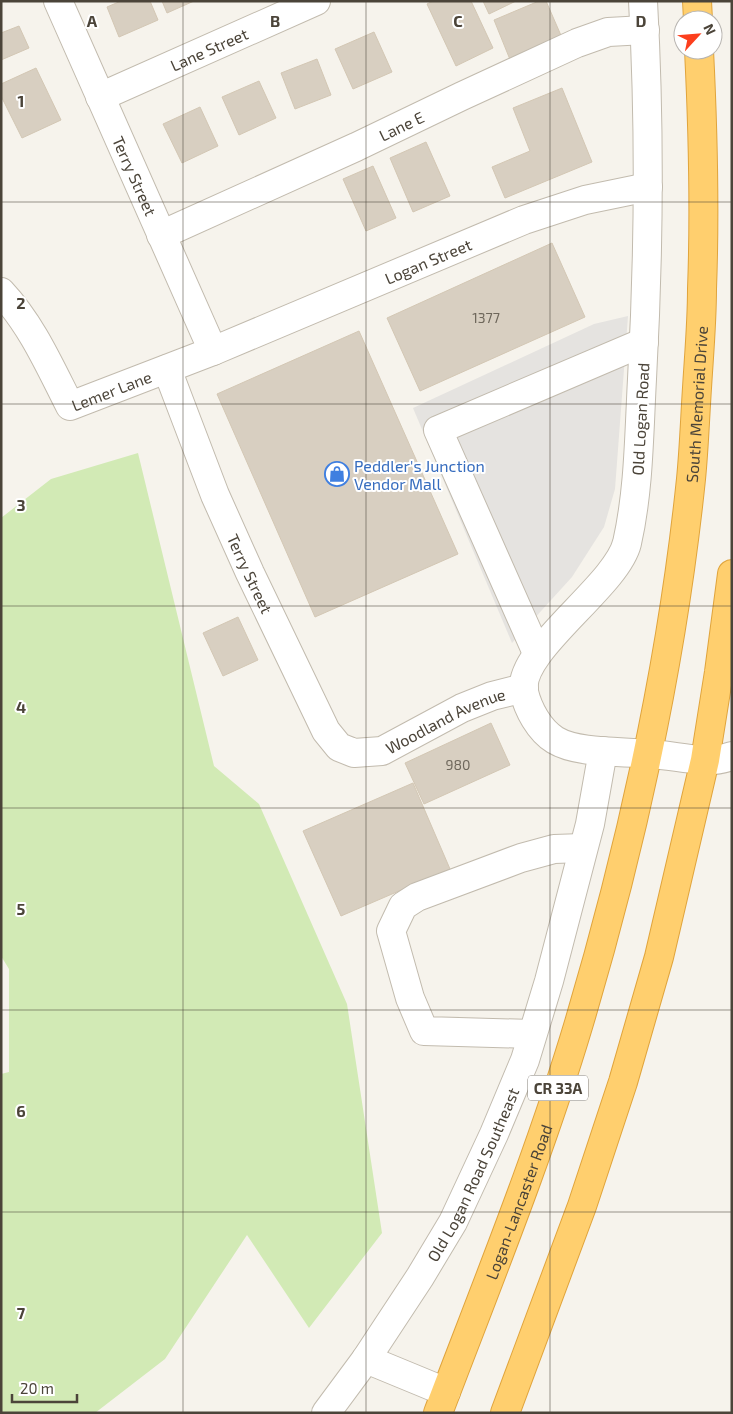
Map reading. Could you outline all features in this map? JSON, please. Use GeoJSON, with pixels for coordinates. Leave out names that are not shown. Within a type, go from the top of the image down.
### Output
{"type":"FeatureCollection","features":[{"type":"Feature","properties":{"kind":"highway","name":"South Memorial Drive"},"geometry":{"type":"LineString","coordinates":[[648,753],[666,661],[683,550],[692,474],[702,290],[703,128],[700,60]]}},
{"type":"Feature","properties":{"kind":"highway"},"geometry":{"type":"LineString","coordinates":[[505,1413],[582,1206],[623,1082],[659,957],[705,760],[720,672],[732,574]]}},
{"type":"Feature","properties":{"kind":"highway","name":"Logan-Lancaster Road"},"geometry":{"type":"LineString","coordinates":[[442,1402],[538,1149],[579,1026],[614,900],[648,753]]}},
{"type":"Feature","properties":{"kind":"street","name":"Terry Street"},"geometry":{"type":"LineString","coordinates":[[58,1],[213,351]]}},
{"type":"Feature","properties":{"kind":"street","name":"Lane Street"},"geometry":{"type":"LineString","coordinates":[[100,97],[316,1]]}},
{"type":"Feature","properties":{"kind":"street","name":"Old Logan Road"},"geometry":{"type":"LineString","coordinates":[[524,688],[524,681],[537,653],[603,582],[626,548],[635,492],[647,298],[648,187],[643,1]]}},
{"type":"Feature","properties":{"kind":"street","name":"Lane E"},"geometry":{"type":"LineString","coordinates":[[161,235],[356,147],[492,81],[577,43],[608,32],[645,30]]}},
{"type":"Feature","properties":{"kind":"street","name":"Logan Street"},"geometry":{"type":"LineString","coordinates":[[167,369],[524,220],[585,200],[648,187]]}},
{"type":"Feature","properties":{"kind":"street","name":"Lemer Lane"},"geometry":{"type":"LineString","coordinates":[[1,292],[15,307],[32,333],[70,406],[167,369],[176,394]]}},
{"type":"Feature","properties":{"kind":"street"},"geometry":{"type":"LineString","coordinates":[[537,653],[438,430],[644,342]]}},
{"type":"Feature","properties":{"kind":"street","name":"Terry Street"},"geometry":{"type":"LineString","coordinates":[[176,394],[215,495],[250,573],[326,731],[339,747]]}},
{"type":"Feature","properties":{"kind":"street"},"geometry":{"type":"LineString","coordinates":[[524,688],[528,704],[535,719],[545,732],[555,740],[572,746],[603,751],[648,753],[705,760],[732,756]]}},
{"type":"Feature","properties":{"kind":"street","name":"Woodland Avenue"},"geometry":{"type":"LineString","coordinates":[[339,747],[354,753],[382,751],[462,708],[492,696],[524,688]]}},
{"type":"Feature","properties":{"kind":"street","name":"Old Logan Road Southeast"},"geometry":{"type":"LineString","coordinates":[[326,1413],[366,1359],[420,1277],[453,1222],[494,1134],[525,1060],[549,981],[590,824],[603,751]]}},
{"type":"Feature","properties":{"kind":"street"},"geometry":{"type":"LineString","coordinates":[[532,1034],[424,1031],[410,998],[391,931],[403,906],[417,897],[521,858],[554,849],[583,848]]}},
{"type":"Feature","properties":{"kind":"street"},"geometry":{"type":"LineString","coordinates":[[366,1359],[442,1402]]}},
{"type":"Feature","properties":{"kind":"green space"},"geometry":{"type":"Polygon","coordinates":[[[138,453],[214,766],[259,804],[347,1004],[382,1233],[309,1328],[247,1235],[165,1359],[95,1413],[1,1413],[1,1074],[9,1072],[9,969],[1,956],[1,518],[51,479],[138,453]]]}},
{"type":"Feature","properties":{"kind":"shaded area"},"geometry":{"type":"Polygon","coordinates":[[[628,316],[615,489],[604,527],[572,577],[512,643],[413,408],[594,324],[628,316]]]}},
{"type":"Feature","properties":{"kind":"building"},"geometry":{"type":"Polygon","coordinates":[[[121,1],[150,1],[158,20],[119,37],[107,7],[121,1]]]}},
{"type":"Feature","properties":{"kind":"building"},"geometry":{"type":"Polygon","coordinates":[[[162,1],[194,1],[167,13],[162,1]]]}},
{"type":"Feature","properties":{"kind":"building"},"geometry":{"type":"Polygon","coordinates":[[[433,1],[471,1],[493,48],[456,66],[427,4],[433,1]]]}},
{"type":"Feature","properties":{"kind":"building"},"geometry":{"type":"Polygon","coordinates":[[[483,1],[516,1],[489,14],[483,1]]]}},
{"type":"Feature","properties":{"kind":"building"},"geometry":{"type":"Polygon","coordinates":[[[539,1],[546,1],[563,40],[511,62],[494,20],[539,1]]]}},
{"type":"Feature","properties":{"kind":"building"},"geometry":{"type":"Polygon","coordinates":[[[19,26],[29,48],[1,60],[1,33],[19,26]]]}},
{"type":"Feature","properties":{"kind":"building"},"geometry":{"type":"Polygon","coordinates":[[[374,32],[392,72],[353,89],[335,49],[374,32]]]}},
{"type":"Feature","properties":{"kind":"building"},"geometry":{"type":"Polygon","coordinates":[[[317,59],[331,95],[295,109],[281,73],[317,59]]]}},
{"type":"Feature","properties":{"kind":"building"},"geometry":{"type":"Polygon","coordinates":[[[36,68],[61,120],[22,138],[1,96],[1,84],[36,68]]]}},
{"type":"Feature","properties":{"kind":"building"},"geometry":{"type":"Polygon","coordinates":[[[259,81],[276,118],[239,135],[222,97],[259,81]]]}},
{"type":"Feature","properties":{"kind":"building"},"geometry":{"type":"Polygon","coordinates":[[[562,88],[592,162],[505,198],[492,167],[530,151],[513,108],[562,88]]]}},
{"type":"Feature","properties":{"kind":"building"},"geometry":{"type":"Polygon","coordinates":[[[200,107],[218,146],[182,163],[163,124],[200,107]]]}},
{"type":"Feature","properties":{"kind":"building"},"geometry":{"type":"Polygon","coordinates":[[[426,142],[450,196],[413,212],[390,158],[426,142]]]}},
{"type":"Feature","properties":{"kind":"building"},"geometry":{"type":"Polygon","coordinates":[[[373,166],[396,218],[366,231],[343,179],[373,166]]]}},
{"type":"Feature","properties":{"kind":"building"},"geometry":{"type":"Polygon","coordinates":[[[552,243],[585,317],[420,391],[387,318],[552,243]]]}},
{"type":"Feature","properties":{"kind":"building","name":"Peddler's Junction Vendor Mall"},"geometry":{"type":"Polygon","coordinates":[[[359,331],[458,554],[315,617],[217,394],[359,331]]]}},
{"type":"Feature","properties":{"kind":"building"},"geometry":{"type":"Polygon","coordinates":[[[238,617],[258,660],[223,676],[203,633],[238,617]]]}},
{"type":"Feature","properties":{"kind":"building"},"geometry":{"type":"Polygon","coordinates":[[[491,723],[510,765],[424,804],[405,763],[491,723]]]}},
{"type":"Feature","properties":{"kind":"building"},"geometry":{"type":"Polygon","coordinates":[[[413,783],[450,869],[341,916],[303,831],[413,783]]]}},
{"type":"Feature","properties":{"kind":"place","name":"Peddler's Junction Vendor Mall"},"geometry":{"type":"Point","coordinates":[337,474]}}]}
